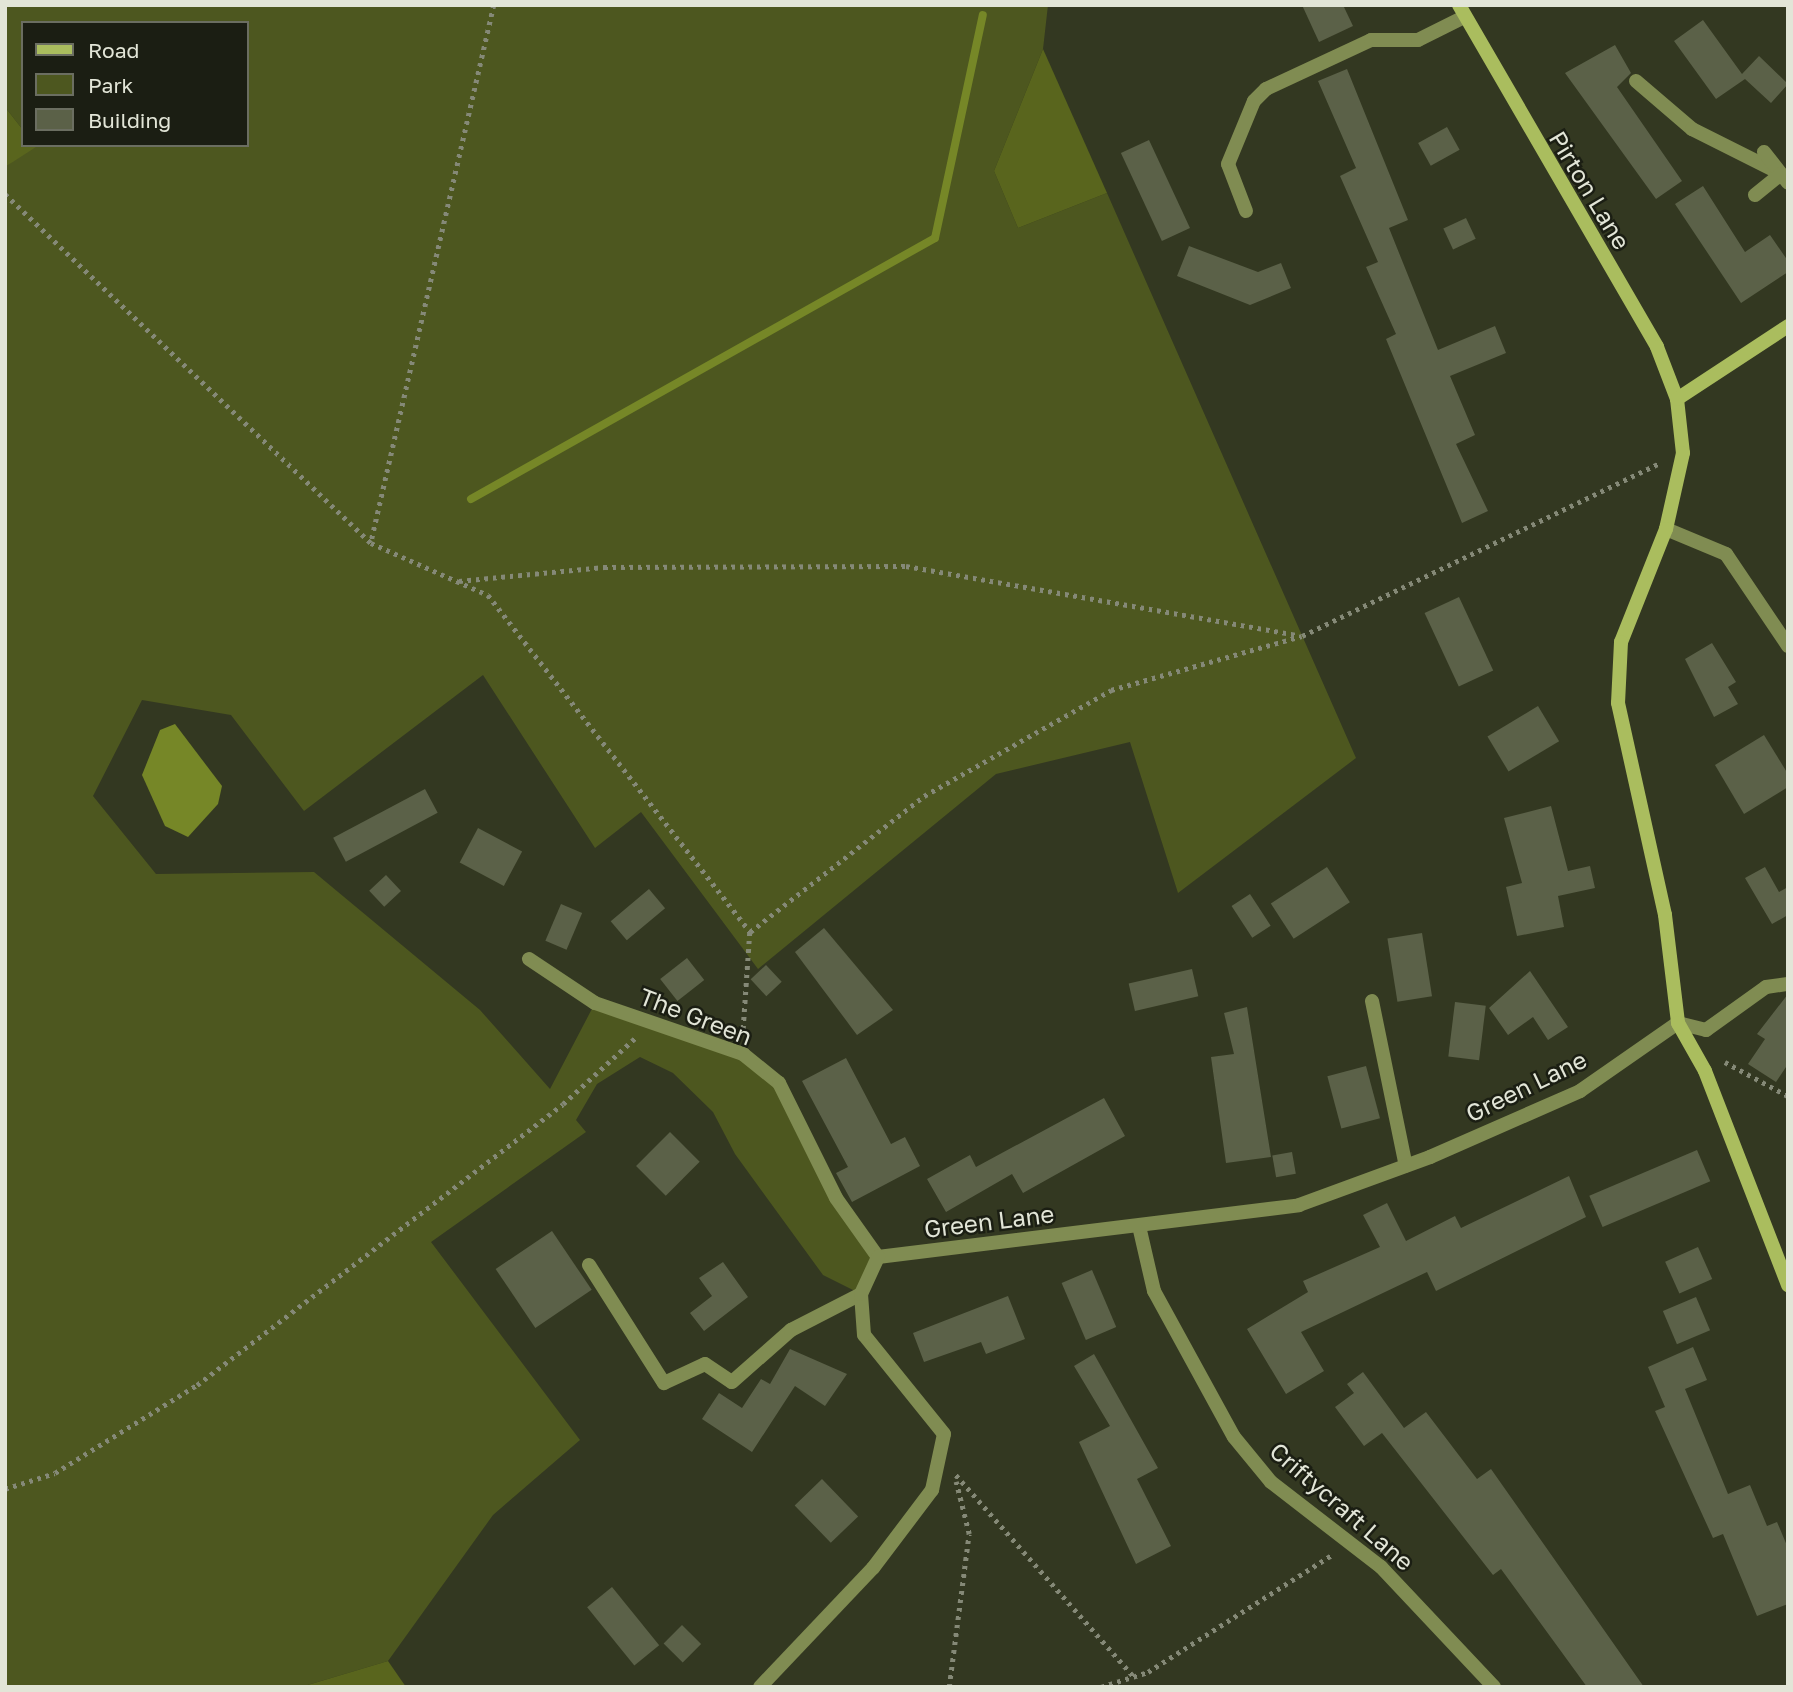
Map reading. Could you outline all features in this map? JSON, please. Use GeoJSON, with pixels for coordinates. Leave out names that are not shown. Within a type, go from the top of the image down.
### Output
{"type":"FeatureCollection","features":[{"type":"Feature","properties":{"kind":"street"},"geometry":{"type":"LineString","coordinates":[[1246,211],[1228,164],[1254,101],[1266,89],[1371,40],[1418,40],[1461,11]]}},
{"type":"Feature","properties":{"kind":"street","name":"Pirton Lane"},"geometry":{"type":"LineString","coordinates":[[1461,11],[1657,347],[1677,399]]}},
{"type":"Feature","properties":{"kind":"street"},"geometry":{"type":"LineString","coordinates":[[1636,81],[1692,129],[1784,179]]}},
{"type":"Feature","properties":{"kind":"street"},"geometry":{"type":"LineString","coordinates":[[1764,152],[1784,179]]}},
{"type":"Feature","properties":{"kind":"street"},"geometry":{"type":"LineString","coordinates":[[1755,195],[1784,179]]}},
{"type":"Feature","properties":{"kind":"street"},"geometry":{"type":"LineString","coordinates":[[1788,326],[1677,399],[1684,453],[1666,529],[1621,642],[1618,703],[1665,915],[1678,1023],[1694,1051],[1788,1285]]}},
{"type":"Feature","properties":{"kind":"street"},"geometry":{"type":"LineString","coordinates":[[1666,529],[1726,554],[1788,646]]}},
{"type":"Feature","properties":{"kind":"street","name":"The Green"},"geometry":{"type":"LineString","coordinates":[[529,959],[595,1003],[743,1054],[779,1083],[836,1198],[878,1257]]}},
{"type":"Feature","properties":{"kind":"street"},"geometry":{"type":"LineString","coordinates":[[1678,1023],[1706,1030],[1766,987],[1788,984]]}},
{"type":"Feature","properties":{"kind":"street"},"geometry":{"type":"LineString","coordinates":[[1372,1001],[1406,1166]]}},
{"type":"Feature","properties":{"kind":"street","name":"Green Lane"},"geometry":{"type":"LineString","coordinates":[[878,1257],[1299,1205],[1406,1166],[1580,1091],[1678,1023]]}},
{"type":"Feature","properties":{"kind":"street","name":"Criftycraft Lane"},"geometry":{"type":"LineString","coordinates":[[1139,1226],[1154,1292],[1234,1437],[1271,1482],[1349,1540],[1494,1687]]}},
{"type":"Feature","properties":{"kind":"street"},"geometry":{"type":"LineString","coordinates":[[760,1687],[873,1568],[932,1490],[944,1434],[864,1335],[861,1294],[878,1257]]}},
{"type":"Feature","properties":{"kind":"street"},"geometry":{"type":"LineString","coordinates":[[589,1265],[664,1384],[705,1364],[732,1382],[791,1330],[861,1294]]}},
{"type":"Feature","properties":{"kind":"path"},"geometry":{"type":"LineString","coordinates":[[371,543],[494,5]]}},
{"type":"Feature","properties":{"kind":"path"},"geometry":{"type":"LineString","coordinates":[[5,194],[371,543],[488,594],[750,932],[743,1054]]}},
{"type":"Feature","properties":{"kind":"path"},"geometry":{"type":"LineString","coordinates":[[750,932],[924,796],[1111,690],[1302,636],[1684,453]]}},
{"type":"Feature","properties":{"kind":"path"},"geometry":{"type":"LineString","coordinates":[[457,581],[604,567],[906,566],[1302,636]]}},
{"type":"Feature","properties":{"kind":"path"},"geometry":{"type":"LineString","coordinates":[[5,1489],[55,1473],[197,1385],[563,1104],[652,1022]]}},
{"type":"Feature","properties":{"kind":"path"},"geometry":{"type":"LineString","coordinates":[[1694,1051],[1788,1096]]}},
{"type":"Feature","properties":{"kind":"path"},"geometry":{"type":"LineString","coordinates":[[949,1687],[969,1534],[954,1472],[1134,1677]]}},
{"type":"Feature","properties":{"kind":"path"},"geometry":{"type":"LineString","coordinates":[[1101,1687],[1134,1677],[1349,1540]]}},
{"type":"Feature","properties":{"kind":"green space"},"geometry":{"type":"Polygon","coordinates":[[[5,5],[1048,5],[1043,49],[994,171],[1018,228],[1107,193],[1356,758],[1178,893],[1130,742],[996,774],[758,969],[641,812],[595,848],[483,675],[304,811],[231,715],[142,700],[93,796],[156,874],[314,872],[480,1010],[550,1089],[595,1003],[743,1054],[779,1083],[836,1198],[878,1257],[861,1294],[823,1275],[735,1154],[713,1112],[673,1073],[640,1057],[597,1084],[576,1120],[586,1132],[431,1242],[580,1440],[493,1515],[388,1661],[301,1687],[5,1687],[5,167],[32,147],[248,147],[248,21],[21,21],[21,127],[5,107],[5,5]]]}},
{"type":"Feature","properties":{"kind":"shaded area"},"geometry":{"type":"Polygon","coordinates":[[[1043,49],[1107,193],[1018,228],[994,171],[1043,49]]]}},
{"type":"Feature","properties":{"kind":"shaded area"},"geometry":{"type":"Polygon","coordinates":[[[5,107],[21,127],[21,147],[36,147],[5,167],[5,107]]]}},
{"type":"Feature","properties":{"kind":"shaded area"},"geometry":{"type":"Polygon","coordinates":[[[175,724],[222,786],[218,804],[188,837],[165,826],[142,775],[160,730],[175,724]]]}},
{"type":"Feature","properties":{"kind":"shaded area"},"geometry":{"type":"Polygon","coordinates":[[[388,1661],[406,1687],[301,1687],[388,1661]]]}},
{"type":"Feature","properties":{"kind":"building"},"geometry":{"type":"Polygon","coordinates":[[[1302,5],[1343,5],[1353,26],[1319,42],[1302,5]]]}},
{"type":"Feature","properties":{"kind":"building"},"geometry":{"type":"Polygon","coordinates":[[[1703,20],[1742,74],[1759,56],[1788,84],[1771,103],[1745,79],[1716,99],[1674,41],[1703,20]]]}},
{"type":"Feature","properties":{"kind":"building"},"geometry":{"type":"Polygon","coordinates":[[[1615,45],[1631,73],[1617,87],[1682,181],[1656,199],[1565,73],[1615,45]]]}},
{"type":"Feature","properties":{"kind":"building"},"geometry":{"type":"Polygon","coordinates":[[[1347,69],[1408,220],[1389,228],[1438,350],[1495,326],[1506,353],[1450,376],[1475,435],[1456,444],[1488,511],[1462,523],[1386,339],[1396,334],[1366,267],[1378,262],[1340,176],[1356,168],[1318,81],[1347,69]]]}},
{"type":"Feature","properties":{"kind":"building"},"geometry":{"type":"Polygon","coordinates":[[[1447,127],[1460,150],[1431,166],[1418,143],[1447,127]]]}},
{"type":"Feature","properties":{"kind":"building"},"geometry":{"type":"Polygon","coordinates":[[[1149,140],[1190,228],[1162,241],[1121,153],[1149,140]]]}},
{"type":"Feature","properties":{"kind":"building"},"geometry":{"type":"Polygon","coordinates":[[[1703,186],[1745,252],[1770,235],[1788,261],[1788,272],[1741,303],[1675,204],[1703,186]]]}},
{"type":"Feature","properties":{"kind":"building"},"geometry":{"type":"Polygon","coordinates":[[[1466,218],[1476,239],[1453,249],[1443,229],[1466,218]]]}},
{"type":"Feature","properties":{"kind":"building"},"geometry":{"type":"Polygon","coordinates":[[[1189,246],[1258,272],[1281,263],[1291,288],[1250,305],[1177,276],[1189,246]]]}},
{"type":"Feature","properties":{"kind":"building"},"geometry":{"type":"Polygon","coordinates":[[[1459,597],[1493,670],[1459,686],[1425,613],[1459,597]]]}},
{"type":"Feature","properties":{"kind":"building"},"geometry":{"type":"Polygon","coordinates":[[[1712,643],[1736,682],[1728,687],[1738,704],[1714,717],[1685,659],[1712,643]]]}},
{"type":"Feature","properties":{"kind":"building"},"geometry":{"type":"Polygon","coordinates":[[[1538,706],[1559,741],[1509,772],[1487,736],[1538,706]]]}},
{"type":"Feature","properties":{"kind":"building"},"geometry":{"type":"Polygon","coordinates":[[[1764,735],[1788,774],[1788,787],[1744,814],[1715,765],[1764,735]]]}},
{"type":"Feature","properties":{"kind":"building"},"geometry":{"type":"Polygon","coordinates":[[[425,789],[438,813],[346,862],[333,838],[425,789]]]}},
{"type":"Feature","properties":{"kind":"building"},"geometry":{"type":"Polygon","coordinates":[[[1551,806],[1568,871],[1590,866],[1595,888],[1558,896],[1564,927],[1517,936],[1506,887],[1522,883],[1504,818],[1551,806]]]}},
{"type":"Feature","properties":{"kind":"building"},"geometry":{"type":"Polygon","coordinates":[[[478,828],[522,851],[504,886],[460,862],[478,828]]]}},
{"type":"Feature","properties":{"kind":"building"},"geometry":{"type":"Polygon","coordinates":[[[1327,867],[1350,902],[1294,939],[1271,903],[1327,867]]]}},
{"type":"Feature","properties":{"kind":"building"},"geometry":{"type":"Polygon","coordinates":[[[1765,867],[1779,892],[1788,887],[1788,915],[1772,924],[1745,878],[1765,867]]]}},
{"type":"Feature","properties":{"kind":"building"},"geometry":{"type":"Polygon","coordinates":[[[386,875],[401,891],[384,907],[369,891],[386,875]]]}},
{"type":"Feature","properties":{"kind":"building"},"geometry":{"type":"Polygon","coordinates":[[[649,889],[665,908],[627,940],[611,921],[649,889]]]}},
{"type":"Feature","properties":{"kind":"building"},"geometry":{"type":"Polygon","coordinates":[[[1250,894],[1271,926],[1252,938],[1232,906],[1250,894]]]}},
{"type":"Feature","properties":{"kind":"building"},"geometry":{"type":"Polygon","coordinates":[[[561,904],[582,913],[567,950],[545,941],[561,904]]]}},
{"type":"Feature","properties":{"kind":"building"},"geometry":{"type":"Polygon","coordinates":[[[824,928],[893,1010],[857,1035],[795,952],[824,928]]]}},
{"type":"Feature","properties":{"kind":"building"},"geometry":{"type":"Polygon","coordinates":[[[1422,933],[1432,996],[1397,1002],[1387,938],[1422,933]]]}},
{"type":"Feature","properties":{"kind":"building"},"geometry":{"type":"Polygon","coordinates":[[[687,958],[704,980],[677,1001],[660,979],[687,958]]]}},
{"type":"Feature","properties":{"kind":"building"},"geometry":{"type":"Polygon","coordinates":[[[766,965],[782,982],[766,996],[751,979],[766,965]]]}},
{"type":"Feature","properties":{"kind":"building"},"geometry":{"type":"Polygon","coordinates":[[[1192,969],[1198,996],[1135,1011],[1129,984],[1192,969]]]}},
{"type":"Feature","properties":{"kind":"building"},"geometry":{"type":"Polygon","coordinates":[[[1530,971],[1568,1027],[1548,1040],[1533,1017],[1508,1035],[1489,1008],[1530,971]]]}},
{"type":"Feature","properties":{"kind":"building"},"geometry":{"type":"Polygon","coordinates":[[[1788,994],[1788,1064],[1776,1082],[1748,1064],[1765,1039],[1757,1034],[1788,994]]]}},
{"type":"Feature","properties":{"kind":"building"},"geometry":{"type":"Polygon","coordinates":[[[1455,1002],[1486,1006],[1479,1060],[1448,1057],[1455,1002]]]}},
{"type":"Feature","properties":{"kind":"building"},"geometry":{"type":"Polygon","coordinates":[[[1247,1007],[1271,1157],[1226,1163],[1211,1057],[1234,1054],[1224,1013],[1247,1007]]]}},
{"type":"Feature","properties":{"kind":"building"},"geometry":{"type":"Polygon","coordinates":[[[846,1058],[891,1144],[905,1137],[920,1166],[852,1202],[836,1173],[848,1167],[802,1081],[846,1058]]]}},
{"type":"Feature","properties":{"kind":"building"},"geometry":{"type":"Polygon","coordinates":[[[1366,1066],[1380,1118],[1341,1129],[1327,1076],[1366,1066]]]}},
{"type":"Feature","properties":{"kind":"building"},"geometry":{"type":"Polygon","coordinates":[[[1104,1098],[1125,1136],[1023,1193],[1012,1174],[946,1212],[927,1179],[970,1155],[976,1167],[1104,1098]]]}},
{"type":"Feature","properties":{"kind":"building"},"geometry":{"type":"Polygon","coordinates":[[[670,1132],[700,1162],[666,1196],[636,1166],[670,1132]]]}},
{"type":"Feature","properties":{"kind":"building"},"geometry":{"type":"Polygon","coordinates":[[[1697,1150],[1710,1181],[1603,1227],[1589,1196],[1697,1150]]]}},
{"type":"Feature","properties":{"kind":"building"},"geometry":{"type":"Polygon","coordinates":[[[1292,1152],[1296,1174],[1276,1177],[1272,1155],[1292,1152]]]}},
{"type":"Feature","properties":{"kind":"building"},"geometry":{"type":"Polygon","coordinates":[[[1569,1176],[1586,1217],[1436,1291],[1427,1272],[1301,1332],[1324,1371],[1286,1394],[1247,1329],[1308,1292],[1303,1281],[1380,1247],[1363,1215],[1387,1203],[1406,1241],[1455,1216],[1461,1228],[1569,1176]]]}},
{"type":"Feature","properties":{"kind":"building"},"geometry":{"type":"Polygon","coordinates":[[[552,1231],[592,1290],[535,1328],[496,1269],[552,1231]]]}},
{"type":"Feature","properties":{"kind":"building"},"geometry":{"type":"Polygon","coordinates":[[[1698,1247],[1712,1279],[1679,1294],[1665,1262],[1698,1247]]]}},
{"type":"Feature","properties":{"kind":"building"},"geometry":{"type":"Polygon","coordinates":[[[723,1262],[748,1297],[704,1331],[690,1313],[712,1296],[699,1278],[723,1262]]]}},
{"type":"Feature","properties":{"kind":"building"},"geometry":{"type":"Polygon","coordinates":[[[1092,1270],[1116,1327],[1086,1340],[1062,1283],[1092,1270]]]}},
{"type":"Feature","properties":{"kind":"building"},"geometry":{"type":"Polygon","coordinates":[[[1008,1296],[1025,1339],[986,1354],[981,1342],[924,1362],[913,1333],[1008,1296]]]}},
{"type":"Feature","properties":{"kind":"building"},"geometry":{"type":"Polygon","coordinates":[[[1696,1297],[1710,1330],[1677,1344],[1663,1311],[1696,1297]]]}},
{"type":"Feature","properties":{"kind":"building"},"geometry":{"type":"Polygon","coordinates":[[[1693,1347],[1707,1380],[1685,1389],[1728,1494],[1750,1485],[1767,1526],[1777,1522],[1788,1548],[1788,1604],[1757,1616],[1723,1534],[1713,1538],[1655,1411],[1665,1407],[1648,1367],[1693,1347]]]}},
{"type":"Feature","properties":{"kind":"building"},"geometry":{"type":"Polygon","coordinates":[[[790,1349],[847,1374],[825,1406],[795,1386],[752,1452],[702,1419],[719,1393],[742,1408],[761,1379],[770,1384],[790,1349]]]}},
{"type":"Feature","properties":{"kind":"building"},"geometry":{"type":"Polygon","coordinates":[[[1094,1354],[1158,1468],[1137,1479],[1171,1546],[1136,1564],[1079,1442],[1110,1426],[1074,1366],[1094,1354]]]}},
{"type":"Feature","properties":{"kind":"building"},"geometry":{"type":"Polygon","coordinates":[[[1363,1372],[1404,1428],[1426,1412],[1477,1479],[1491,1469],[1644,1687],[1587,1687],[1501,1569],[1493,1575],[1382,1433],[1364,1446],[1335,1407],[1354,1393],[1347,1384],[1363,1372]]]}},
{"type":"Feature","properties":{"kind":"building"},"geometry":{"type":"Polygon","coordinates":[[[822,1479],[858,1516],[831,1543],[795,1505],[822,1479]]]}},
{"type":"Feature","properties":{"kind":"building"},"geometry":{"type":"Polygon","coordinates":[[[612,1587],[659,1645],[634,1665],[587,1607],[612,1587]]]}},
{"type":"Feature","properties":{"kind":"building"},"geometry":{"type":"Polygon","coordinates":[[[682,1625],[701,1644],[683,1662],[664,1643],[682,1625]]]}},
{"type":"Feature","properties":{"kind":"waterway"},"geometry":{"type":"LineString","coordinates":[[471,499],[935,238],[983,15]]}}]}
